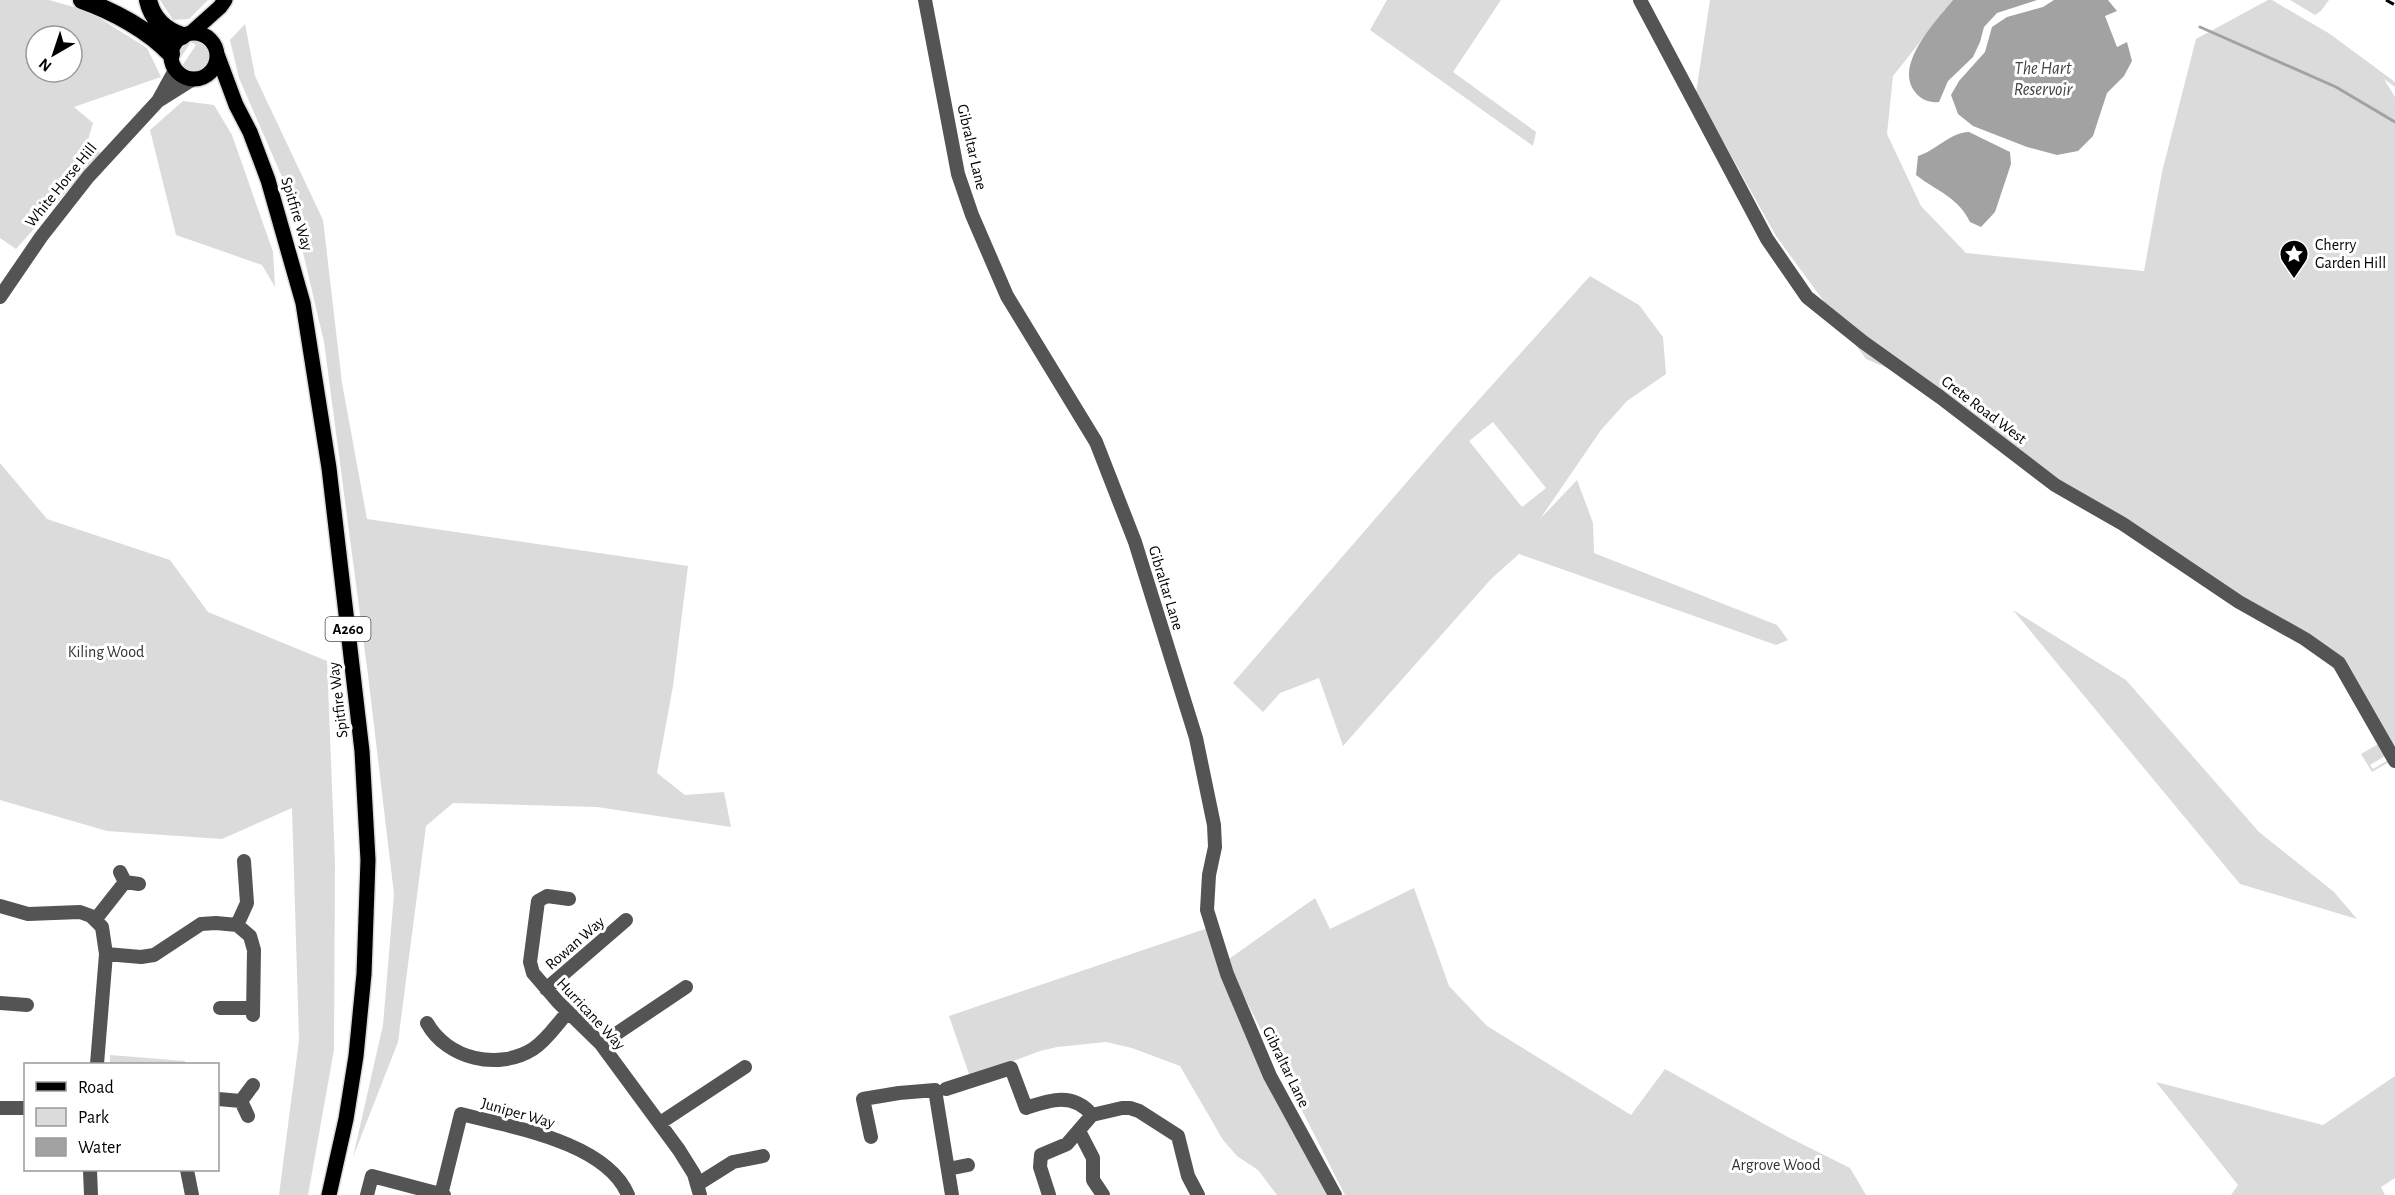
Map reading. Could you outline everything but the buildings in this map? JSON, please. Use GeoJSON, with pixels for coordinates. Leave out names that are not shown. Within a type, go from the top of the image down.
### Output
{"type":"FeatureCollection","features":[{"type":"Feature","properties":{"kind":"highway"},"geometry":{"type":"LineString","coordinates":[[82,0],[127,22],[164,46],[173,62]]}},
{"type":"Feature","properties":{"kind":"highway"},"geometry":{"type":"LineString","coordinates":[[148,0],[156,20],[165,28],[186,35]]}},
{"type":"Feature","properties":{"kind":"main road","name":"A260"},"geometry":{"type":"LineString","coordinates":[[186,35],[222,4]]}},
{"type":"Feature","properties":{"kind":"main road","name":"A260"},"geometry":{"type":"LineString","coordinates":[[215,49],[213,33],[222,4]]}},
{"type":"Feature","properties":{"kind":"main road"},"geometry":{"type":"LineString","coordinates":[[186,35],[204,35],[215,49],[213,69],[196,78],[186,78],[173,62],[173,47],[186,35]]}},
{"type":"Feature","properties":{"kind":"main road","name":"Spitfire Way"},"geometry":{"type":"LineString","coordinates":[[215,49],[268,180],[303,303],[329,468],[362,752],[368,860],[364,974],[352,1077],[329,1195]]}},
{"type":"Feature","properties":{"kind":"main road","name":"Spitfire Way"},"geometry":{"type":"LineString","coordinates":[[196,78],[214,82],[236,105]]}},
{"type":"Feature","properties":{"kind":"street","name":"Gibraltar Lane"},"geometry":{"type":"LineString","coordinates":[[925,0],[958,174],[972,215],[1007,296],[1096,442],[1135,542],[1189,716],[1214,825],[1215,848],[1209,875],[1207,910],[1227,974],[1270,1076],[1335,1195]]}},
{"type":"Feature","properties":{"kind":"street","name":"Crete Road West"},"geometry":{"type":"LineString","coordinates":[[1640,0],[1767,239],[1807,297],[1863,342],[1940,397],[2055,485],[2123,524],[2239,602],[2305,639],[2339,663],[2395,761]]}},
{"type":"Feature","properties":{"kind":"street","name":"White Horse Hill"},"geometry":{"type":"LineString","coordinates":[[158,101],[173,62]]}},
{"type":"Feature","properties":{"kind":"street","name":"White Horse Hill"},"geometry":{"type":"LineString","coordinates":[[0,297],[41,237],[88,177],[158,101],[196,78]]}},
{"type":"Feature","properties":{"kind":"street"},"geometry":{"type":"LineString","coordinates":[[237,925],[247,903],[239,880],[244,861]]}},
{"type":"Feature","properties":{"kind":"street"},"geometry":{"type":"LineString","coordinates":[[95,920],[128,879]]}},
{"type":"Feature","properties":{"kind":"street","name":"Hurricane Way"},"geometry":{"type":"LineString","coordinates":[[568,898],[547,896],[540,899],[537,904],[531,966],[536,979],[601,1044],[683,1156],[699,1190]]}},
{"type":"Feature","properties":{"kind":"street"},"geometry":{"type":"LineString","coordinates":[[0,906],[28,914],[80,912],[95,920],[104,931],[106,954],[97,1063]]}},
{"type":"Feature","properties":{"kind":"street","name":"Rowan Way"},"geometry":{"type":"LineString","coordinates":[[546,989],[626,920]]}},
{"type":"Feature","properties":{"kind":"street"},"geometry":{"type":"LineString","coordinates":[[106,954],[141,957],[154,955],[201,924],[237,925],[252,939],[254,950],[253,1011],[220,1008]]}},
{"type":"Feature","properties":{"kind":"street"},"geometry":{"type":"LineString","coordinates":[[601,1044],[686,987]]}},
{"type":"Feature","properties":{"kind":"street"},"geometry":{"type":"LineString","coordinates":[[4,999],[27,1005]]}},
{"type":"Feature","properties":{"kind":"street"},"geometry":{"type":"LineString","coordinates":[[427,1023],[435,1037],[455,1051],[477,1058],[496,1059],[518,1056],[532,1049],[544,1040],[568,1012]]}},
{"type":"Feature","properties":{"kind":"street"},"geometry":{"type":"LineString","coordinates":[[946,1089],[1010,1064],[1026,1108],[1056,1098],[1082,1105],[1092,1115]]}},
{"type":"Feature","properties":{"kind":"street"},"geometry":{"type":"LineString","coordinates":[[660,1123],[745,1067]]}},
{"type":"Feature","properties":{"kind":"street"},"geometry":{"type":"LineString","coordinates":[[242,1101],[253,1085]]}},
{"type":"Feature","properties":{"kind":"street"},"geometry":{"type":"LineString","coordinates":[[871,1137],[863,1099],[934,1090],[952,1195]]}},
{"type":"Feature","properties":{"kind":"street"},"geometry":{"type":"LineString","coordinates":[[219,1099],[242,1101]]}},
{"type":"Feature","properties":{"kind":"street"},"geometry":{"type":"LineString","coordinates":[[242,1101],[248,1116]]}},
{"type":"Feature","properties":{"kind":"street"},"geometry":{"type":"LineString","coordinates":[[0,1108],[24,1108]]}},
{"type":"Feature","properties":{"kind":"street"},"geometry":{"type":"LineString","coordinates":[[1049,1195],[1040,1167],[1039,1159],[1043,1153],[1067,1144],[1092,1115],[1130,1108],[1174,1132],[1180,1140],[1188,1176],[1198,1195]]}},
{"type":"Feature","properties":{"kind":"street","name":"Juniper Way"},"geometry":{"type":"LineString","coordinates":[[442,1195],[461,1114],[544,1137],[589,1155],[611,1172],[624,1186],[628,1195]]}},
{"type":"Feature","properties":{"kind":"street"},"geometry":{"type":"LineString","coordinates":[[1079,1131],[1093,1158],[1093,1180],[1103,1195]]}},
{"type":"Feature","properties":{"kind":"street"},"geometry":{"type":"LineString","coordinates":[[699,1190],[733,1162],[763,1151],[767,1170]]}},
{"type":"Feature","properties":{"kind":"street"},"geometry":{"type":"LineString","coordinates":[[948,1169],[968,1165]]}},
{"type":"Feature","properties":{"kind":"street"},"geometry":{"type":"LineString","coordinates":[[90,1171],[91,1195]]}},
{"type":"Feature","properties":{"kind":"street"},"geometry":{"type":"LineString","coordinates":[[187,1171],[192,1195]]}},
{"type":"Feature","properties":{"kind":"street"},"geometry":{"type":"LineString","coordinates":[[367,1195],[372,1176],[442,1195]]}},
{"type":"Feature","properties":{"kind":"green space"},"geometry":{"type":"Polygon","coordinates":[[[0,0],[49,0],[88,11],[147,48],[161,77],[74,107],[93,123],[88,140],[101,153],[16,249],[0,238],[0,0]]]}},
{"type":"Feature","properties":{"kind":"green space"},"geometry":{"type":"Polygon","coordinates":[[[160,0],[208,0],[189,19],[173,20],[160,0]]]}},
{"type":"Feature","properties":{"kind":"green space"},"geometry":{"type":"Polygon","coordinates":[[[1387,0],[1501,0],[1453,72],[1536,132],[1533,146],[1370,30],[1387,0]]]}},
{"type":"Feature","properties":{"kind":"green space"},"geometry":{"type":"Polygon","coordinates":[[[1710,0],[1953,0],[1893,76],[1887,134],[1921,206],[1966,253],[2144,271],[2162,172],[2196,39],[2268,0],[2272,0],[2330,34],[2395,82],[2395,87],[2384,79],[2395,97],[2395,755],[2347,666],[2049,475],[1940,390],[1866,359],[1776,236],[1696,93],[1710,0]]]}},
{"type":"Feature","properties":{"kind":"green space"},"geometry":{"type":"Polygon","coordinates":[[[2290,0],[2329,0],[2315,15],[2290,0]]]}},
{"type":"Feature","properties":{"kind":"green space"},"geometry":{"type":"Polygon","coordinates":[[[245,24],[255,76],[323,220],[342,383],[367,519],[688,566],[673,686],[657,773],[685,795],[724,792],[731,827],[597,807],[453,803],[426,826],[398,1042],[353,1157],[383,1025],[394,894],[324,342],[289,193],[239,78],[230,40],[245,24]]]}},
{"type":"Feature","properties":{"kind":"green space"},"geometry":{"type":"Polygon","coordinates":[[[192,40],[202,42],[208,48],[210,56],[207,65],[195,72],[182,66],[196,45],[191,42],[179,60],[178,52],[183,44],[192,40]]]}},
{"type":"Feature","properties":{"kind":"green space"},"geometry":{"type":"Polygon","coordinates":[[[183,101],[214,105],[232,135],[273,252],[275,287],[262,265],[176,235],[150,130],[183,101]]]}},
{"type":"Feature","properties":{"kind":"green space"},"geometry":{"type":"Polygon","coordinates":[[[1590,276],[1639,305],[1663,337],[1666,374],[1627,401],[1601,430],[1540,519],[1577,480],[1593,523],[1594,553],[1777,625],[1788,640],[1776,645],[1519,554],[1491,579],[1343,746],[1319,678],[1280,693],[1263,712],[1233,683],[1458,423],[1590,276]],[[1493,422],[1469,441],[1522,507],[1546,488],[1493,422]]]}},
{"type":"Feature","properties":{"kind":"green space","name":"Kiling Wood"},"geometry":{"type":"Polygon","coordinates":[[[0,463],[47,519],[170,560],[208,612],[327,661],[335,862],[334,1050],[308,1195],[279,1195],[299,1040],[292,808],[222,839],[107,831],[0,800],[0,463]]]}},
{"type":"Feature","properties":{"kind":"green space"},"geometry":{"type":"Polygon","coordinates":[[[2013,610],[2126,680],[2259,832],[2334,892],[2357,919],[2240,884],[2013,610]]]}},
{"type":"Feature","properties":{"kind":"green space"},"geometry":{"type":"Polygon","coordinates":[[[2378,744],[2385,756],[2370,765],[2373,769],[2388,760],[2389,762],[2372,772],[2361,754],[2378,744]]]}},
{"type":"Feature","properties":{"kind":"green space","name":"Argrove Wood"},"geometry":{"type":"Polygon","coordinates":[[[1414,888],[1449,986],[1487,1026],[1631,1115],[1665,1069],[1786,1136],[1850,1168],[1866,1195],[1345,1195],[1226,961],[1315,898],[1330,929],[1414,888]]]}},
{"type":"Feature","properties":{"kind":"green space"},"geometry":{"type":"Polygon","coordinates":[[[1208,928],[1262,1074],[1327,1195],[1277,1195],[1258,1170],[1237,1156],[1223,1140],[1180,1066],[1132,1048],[1106,1042],[1057,1047],[970,1077],[949,1016],[1208,928]]]}},
{"type":"Feature","properties":{"kind":"green space"},"geometry":{"type":"Polygon","coordinates":[[[110,1055],[185,1061],[185,1063],[110,1063],[110,1055]]]}},
{"type":"Feature","properties":{"kind":"green space"},"geometry":{"type":"Polygon","coordinates":[[[2395,1076],[2395,1178],[2381,1187],[2385,1195],[2231,1195],[2238,1185],[2156,1082],[2323,1125],[2395,1076]]]}},
{"type":"Feature","properties":{"kind":"water"},"geometry":{"type":"Polygon","coordinates":[[[1953,0],[2037,0],[1997,13],[1984,27],[1973,57],[1948,81],[1939,102],[1929,101],[1915,92],[1910,81],[1909,69],[1920,43],[1953,0]]]}},
{"type":"Feature","properties":{"kind":"water","name":"The Hart Reservoir"},"geometry":{"type":"Polygon","coordinates":[[[2054,0],[2108,0],[2117,11],[2105,16],[2117,47],[2127,42],[2132,61],[2124,76],[2107,93],[2093,136],[2078,151],[2057,155],[2027,147],[1973,126],[1958,114],[1951,95],[1959,81],[1985,52],[1992,27],[2007,17],[2043,7],[2054,0]]]}},
{"type":"Feature","properties":{"kind":"water"},"geometry":{"type":"Polygon","coordinates":[[[1969,132],[2010,152],[2011,164],[1995,212],[1981,227],[1970,222],[1960,206],[1916,175],[1918,156],[1955,135],[1969,132]]]}},
{"type":"Feature","properties":{"kind":"waterway"},"geometry":{"type":"LineString","coordinates":[[2200,27],[2336,87],[2395,122]]}},
{"type":"Feature","properties":{"kind":"railway"},"geometry":{"type":"LineString","coordinates":[[2386,0],[2395,5]]}},
{"type":"Feature","properties":{"kind":"place","name":"Cherry Garden Hill"},"geometry":{"type":"Point","coordinates":[2294,280]}}]}
